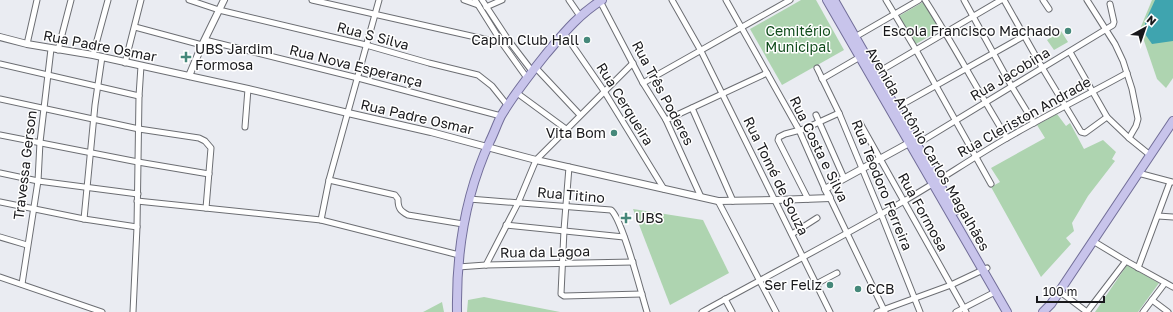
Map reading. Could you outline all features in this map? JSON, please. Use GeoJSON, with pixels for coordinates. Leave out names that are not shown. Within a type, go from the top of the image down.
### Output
{"type":"FeatureCollection","features":[{"type":"Feature","properties":{"kind":"main road","name":"Avenida Antônio Carlos Magalhães"},"geometry":{"type":"LineString","coordinates":[[833,0],[855,37],[873,75],[979,258],[1007,312]]}},
{"type":"Feature","properties":{"kind":"main road","name":"Avenida Antônio Carlos Magalhães"},"geometry":{"type":"LineString","coordinates":[[833,0],[860,58],[896,108],[913,144]]}},
{"type":"Feature","properties":{"kind":"main road"},"geometry":{"type":"LineString","coordinates":[[458,312],[459,255],[468,199],[487,147],[501,116],[531,72],[564,33],[580,16],[601,1]]}},
{"type":"Feature","properties":{"kind":"main road"},"geometry":{"type":"LineString","coordinates":[[1044,312],[1049,308],[1173,121]]}},
{"type":"Feature","properties":{"kind":"main road","name":"Avenida Antônio Carlos Magalhães"},"geometry":{"type":"LineString","coordinates":[[985,269],[1013,312]]}},
{"type":"Feature","properties":{"kind":"street"},"geometry":{"type":"LineString","coordinates":[[27,44],[37,0]]}},
{"type":"Feature","properties":{"kind":"street"},"geometry":{"type":"LineString","coordinates":[[58,50],[71,0]]}},
{"type":"Feature","properties":{"kind":"street"},"geometry":{"type":"LineString","coordinates":[[93,56],[108,0]]}},
{"type":"Feature","properties":{"kind":"street"},"geometry":{"type":"LineString","coordinates":[[126,63],[141,0]]}},
{"type":"Feature","properties":{"kind":"street","name":"Rua S Silva"},"geometry":{"type":"LineString","coordinates":[[189,0],[219,10],[366,45],[478,75],[492,86],[508,106]]}},
{"type":"Feature","properties":{"kind":"street"},"geometry":{"type":"LineString","coordinates":[[190,76],[224,0]]}},
{"type":"Feature","properties":{"kind":"street"},"geometry":{"type":"LineString","coordinates":[[312,0],[502,43],[509,41]]}},
{"type":"Feature","properties":{"kind":"street"},"geometry":{"type":"LineString","coordinates":[[321,220],[329,180],[379,0]]}},
{"type":"Feature","properties":{"kind":"street"},"geometry":{"type":"LineString","coordinates":[[464,0],[487,8],[502,0]]}},
{"type":"Feature","properties":{"kind":"street"},"geometry":{"type":"LineString","coordinates":[[475,0],[502,43],[531,72],[580,115]]}},
{"type":"Feature","properties":{"kind":"street"},"geometry":{"type":"LineString","coordinates":[[482,0],[531,72]]}},
{"type":"Feature","properties":{"kind":"street"},"geometry":{"type":"LineString","coordinates":[[569,0],[580,16]]}},
{"type":"Feature","properties":{"kind":"street","name":"Rua Tomé de Souza"},"geometry":{"type":"LineString","coordinates":[[672,0],[702,51],[830,312]]}},
{"type":"Feature","properties":{"kind":"street","name":"Rua Costa e Silva"},"geometry":{"type":"LineString","coordinates":[[726,0],[799,130],[825,189],[884,311]]}},
{"type":"Feature","properties":{"kind":"street"},"geometry":{"type":"LineString","coordinates":[[643,83],[790,0]]}},
{"type":"Feature","properties":{"kind":"street"},"geometry":{"type":"LineString","coordinates":[[886,0],[916,50],[991,184]]}},
{"type":"Feature","properties":{"kind":"street"},"geometry":{"type":"LineString","coordinates":[[855,37],[919,0]]}},
{"type":"Feature","properties":{"kind":"street"},"geometry":{"type":"LineString","coordinates":[[925,0],[946,32],[985,103],[1007,138]]}},
{"type":"Feature","properties":{"kind":"street"},"geometry":{"type":"LineString","coordinates":[[964,0],[992,53],[1034,123]]}},
{"type":"Feature","properties":{"kind":"street"},"geometry":{"type":"LineString","coordinates":[[873,75],[1003,0],[1064,106],[1081,132],[1085,133],[1107,117]]}},
{"type":"Feature","properties":{"kind":"street"},"geometry":{"type":"LineString","coordinates":[[1043,0],[1049,9]]}},
{"type":"Feature","properties":{"kind":"street"},"geometry":{"type":"LineString","coordinates":[[1087,0],[1119,52],[1127,73],[1138,119],[1129,138]]}},
{"type":"Feature","properties":{"kind":"street","name":"Rua Três Poderes"},"geometry":{"type":"LineString","coordinates":[[601,1],[643,83],[666,120],[701,197]]}},
{"type":"Feature","properties":{"kind":"street","name":"Rua Jacobina"},"geometry":{"type":"LineString","coordinates":[[913,144],[956,121],[1106,30],[1113,25],[1114,22],[1110,4]]}},
{"type":"Feature","properties":{"kind":"street","name":"Rua Nova Esperança"},"geometry":{"type":"LineString","coordinates":[[135,28],[204,42],[358,78],[501,116]]}},
{"type":"Feature","properties":{"kind":"street","name":"Rua Cerqueira"},"geometry":{"type":"LineString","coordinates":[[564,33],[604,91],[664,189]]}},
{"type":"Feature","properties":{"kind":"street"},"geometry":{"type":"LineString","coordinates":[[896,108],[1024,36]]}},
{"type":"Feature","properties":{"kind":"street","name":"Rua Padre Osmar"},"geometry":{"type":"LineString","coordinates":[[0,37],[27,44],[93,56],[248,89],[431,132],[536,160],[718,201],[830,198]]}},
{"type":"Feature","properties":{"kind":"street","name":"Travessa Gerson"},"geometry":{"type":"LineString","coordinates":[[22,284],[38,181],[40,142],[51,49]]}},
{"type":"Feature","properties":{"kind":"street"},"geometry":{"type":"LineString","coordinates":[[1070,52],[1107,117],[1150,155]]}},
{"type":"Feature","properties":{"kind":"street"},"geometry":{"type":"LineString","coordinates":[[84,219],[93,119],[102,58]]}},
{"type":"Feature","properties":{"kind":"street"},"geometry":{"type":"LineString","coordinates":[[822,78],[860,58]]}},
{"type":"Feature","properties":{"kind":"street"},"geometry":{"type":"LineString","coordinates":[[486,265],[518,203],[536,160],[633,63]]}},
{"type":"Feature","properties":{"kind":"street"},"geometry":{"type":"LineString","coordinates":[[0,64],[139,96]]}},
{"type":"Feature","properties":{"kind":"street"},"geometry":{"type":"LineString","coordinates":[[134,312],[141,66]]}},
{"type":"Feature","properties":{"kind":"street","name":"Rua Teodoro Ferreira"},"geometry":{"type":"LineString","coordinates":[[817,68],[839,112],[882,214],[920,312]]}},
{"type":"Feature","properties":{"kind":"street"},"geometry":{"type":"LineString","coordinates":[[666,120],[767,73]]}},
{"type":"Feature","properties":{"kind":"street","name":"Rua Cleriston Andrade"},"geometry":{"type":"LineString","coordinates":[[703,312],[882,214],[1007,138],[1127,73]]}},
{"type":"Feature","properties":{"kind":"street"},"geometry":{"type":"LineString","coordinates":[[245,127],[248,89]]}},
{"type":"Feature","properties":{"kind":"street"},"geometry":{"type":"LineString","coordinates":[[517,93],[566,130]]}},
{"type":"Feature","properties":{"kind":"street"},"geometry":{"type":"LineString","coordinates":[[0,98],[139,129],[199,138],[205,141],[211,148],[206,208]]}},
{"type":"Feature","properties":{"kind":"street"},"geometry":{"type":"LineString","coordinates":[[692,108],[734,200]]}},
{"type":"Feature","properties":{"kind":"street"},"geometry":{"type":"LineString","coordinates":[[808,199],[778,140],[780,136],[819,122],[839,112]]}},
{"type":"Feature","properties":{"kind":"street"},"geometry":{"type":"LineString","coordinates":[[816,115],[844,178]]}},
{"type":"Feature","properties":{"kind":"street","name":"Rua Formosa"},"geometry":{"type":"LineString","coordinates":[[860,123],[965,310]]}},
{"type":"Feature","properties":{"kind":"street"},"geometry":{"type":"LineString","coordinates":[[0,135],[138,162],[209,174]]}},
{"type":"Feature","properties":{"kind":"street"},"geometry":{"type":"LineString","coordinates":[[825,189],[880,158],[913,144]]}},
{"type":"Feature","properties":{"kind":"street"},"geometry":{"type":"LineString","coordinates":[[569,167],[561,292],[564,296],[642,294]]}},
{"type":"Feature","properties":{"kind":"street"},"geometry":{"type":"LineString","coordinates":[[0,173],[38,181],[138,194]]}},
{"type":"Feature","properties":{"kind":"street"},"geometry":{"type":"LineString","coordinates":[[1138,173],[1172,182],[1138,268]]}},
{"type":"Feature","properties":{"kind":"street"},"geometry":{"type":"LineString","coordinates":[[329,180],[395,195],[398,199],[398,207],[401,211],[408,215],[463,224]]}},
{"type":"Feature","properties":{"kind":"street","name":"Rua Titino"},"geometry":{"type":"LineString","coordinates":[[468,199],[611,210],[615,215],[624,237],[647,312]]}},
{"type":"Feature","properties":{"kind":"street"},"geometry":{"type":"LineString","coordinates":[[137,201],[321,220],[459,255]]}},
{"type":"Feature","properties":{"kind":"street"},"geometry":{"type":"LineString","coordinates":[[718,201],[776,312]]}},
{"type":"Feature","properties":{"kind":"street"},"geometry":{"type":"LineString","coordinates":[[0,202],[84,219],[137,227]]}},
{"type":"Feature","properties":{"kind":"street"},"geometry":{"type":"LineString","coordinates":[[1158,216],[1173,217]]}},
{"type":"Feature","properties":{"kind":"street"},"geometry":{"type":"LineString","coordinates":[[792,234],[817,218]]}},
{"type":"Feature","properties":{"kind":"street"},"geometry":{"type":"LineString","coordinates":[[506,225],[624,237]]}},
{"type":"Feature","properties":{"kind":"street"},"geometry":{"type":"LineString","coordinates":[[0,237],[27,245]]}},
{"type":"Feature","properties":{"kind":"street"},"geometry":{"type":"LineString","coordinates":[[1093,240],[1126,261],[1173,287]]}},
{"type":"Feature","properties":{"kind":"street"},"geometry":{"type":"LineString","coordinates":[[1059,291],[1081,310],[1087,312],[1126,261]]}},
{"type":"Feature","properties":{"kind":"street","name":"Rua da Lagoa"},"geometry":{"type":"LineString","coordinates":[[458,267],[632,262]]}},
{"type":"Feature","properties":{"kind":"street"},"geometry":{"type":"LineString","coordinates":[[877,312],[884,311],[914,298],[951,285],[985,269]]}},
{"type":"Feature","properties":{"kind":"street"},"geometry":{"type":"LineString","coordinates":[[816,284],[837,273]]}},
{"type":"Feature","properties":{"kind":"street"},"geometry":{"type":"LineString","coordinates":[[0,276],[102,312]]}},
{"type":"Feature","properties":{"kind":"street"},"geometry":{"type":"LineString","coordinates":[[1143,312],[1165,283]]}},
{"type":"Feature","properties":{"kind":"street"},"geometry":{"type":"LineString","coordinates":[[956,312],[965,310],[996,292]]}},
{"type":"Feature","properties":{"kind":"street"},"geometry":{"type":"LineString","coordinates":[[725,299],[732,312]]}},
{"type":"Feature","properties":{"kind":"street"},"geometry":{"type":"LineString","coordinates":[[1152,300],[1168,312]]}},
{"type":"Feature","properties":{"kind":"green space","name":"Cemitério Municipal"},"geometry":{"type":"Polygon","coordinates":[[[801,0],[816,0],[844,50],[782,85],[750,29],[801,0]]]}},
{"type":"Feature","properties":{"kind":"green space"},"geometry":{"type":"Polygon","coordinates":[[[1152,0],[1173,0],[1173,78],[1166,88],[1157,79],[1140,29],[1152,0]]]}},
{"type":"Feature","properties":{"kind":"green space"},"geometry":{"type":"Polygon","coordinates":[[[923,2],[940,30],[916,44],[899,16],[923,2]]]}},
{"type":"Feature","properties":{"kind":"green space"},"geometry":{"type":"Polygon","coordinates":[[[1061,31],[1068,42],[1054,50],[1047,40],[1061,31]]]}},
{"type":"Feature","properties":{"kind":"green space"},"geometry":{"type":"Polygon","coordinates":[[[1057,114],[1066,126],[1070,123],[1084,149],[1103,140],[1116,152],[1112,159],[1115,161],[1088,196],[1072,223],[1074,231],[1066,238],[1071,244],[1041,277],[991,187],[1000,182],[991,168],[1045,138],[1037,125],[1057,114]]]}},
{"type":"Feature","properties":{"kind":"green space"},"geometry":{"type":"Polygon","coordinates":[[[633,209],[703,220],[729,273],[670,305],[633,209]]]}},
{"type":"Feature","properties":{"kind":"green space"},"geometry":{"type":"Polygon","coordinates":[[[1127,265],[1159,283],[1138,312],[1095,312],[1127,265]]]}},
{"type":"Feature","properties":{"kind":"green space"},"geometry":{"type":"Polygon","coordinates":[[[484,297],[560,312],[467,312],[468,300],[484,297]]]}},
{"type":"Feature","properties":{"kind":"green space"},"geometry":{"type":"Polygon","coordinates":[[[442,302],[444,312],[423,312],[425,311],[442,302]]]}},
{"type":"Feature","properties":{"kind":"water"},"geometry":{"type":"Polygon","coordinates":[[[1155,0],[1173,0],[1173,41],[1152,44],[1145,34],[1145,22],[1155,0]]]}},
{"type":"Feature","properties":{"kind":"place","name":"Escola Francisco Machado"},"geometry":{"type":"Point","coordinates":[1068,31]}},
{"type":"Feature","properties":{"kind":"place","name":"Capim Club Hall"},"geometry":{"type":"Point","coordinates":[587,40]}},
{"type":"Feature","properties":{"kind":"place","name":"UBS Jardim Formosa"},"geometry":{"type":"Point","coordinates":[186,57]}},
{"type":"Feature","properties":{"kind":"place","name":"Vita Bom"},"geometry":{"type":"Point","coordinates":[614,133]}},
{"type":"Feature","properties":{"kind":"place","name":"UBS"},"geometry":{"type":"Point","coordinates":[626,218]}},
{"type":"Feature","properties":{"kind":"place","name":"Ser Feliz"},"geometry":{"type":"Point","coordinates":[830,285]}},
{"type":"Feature","properties":{"kind":"place","name":"CCB"},"geometry":{"type":"Point","coordinates":[858,289]}}]}
